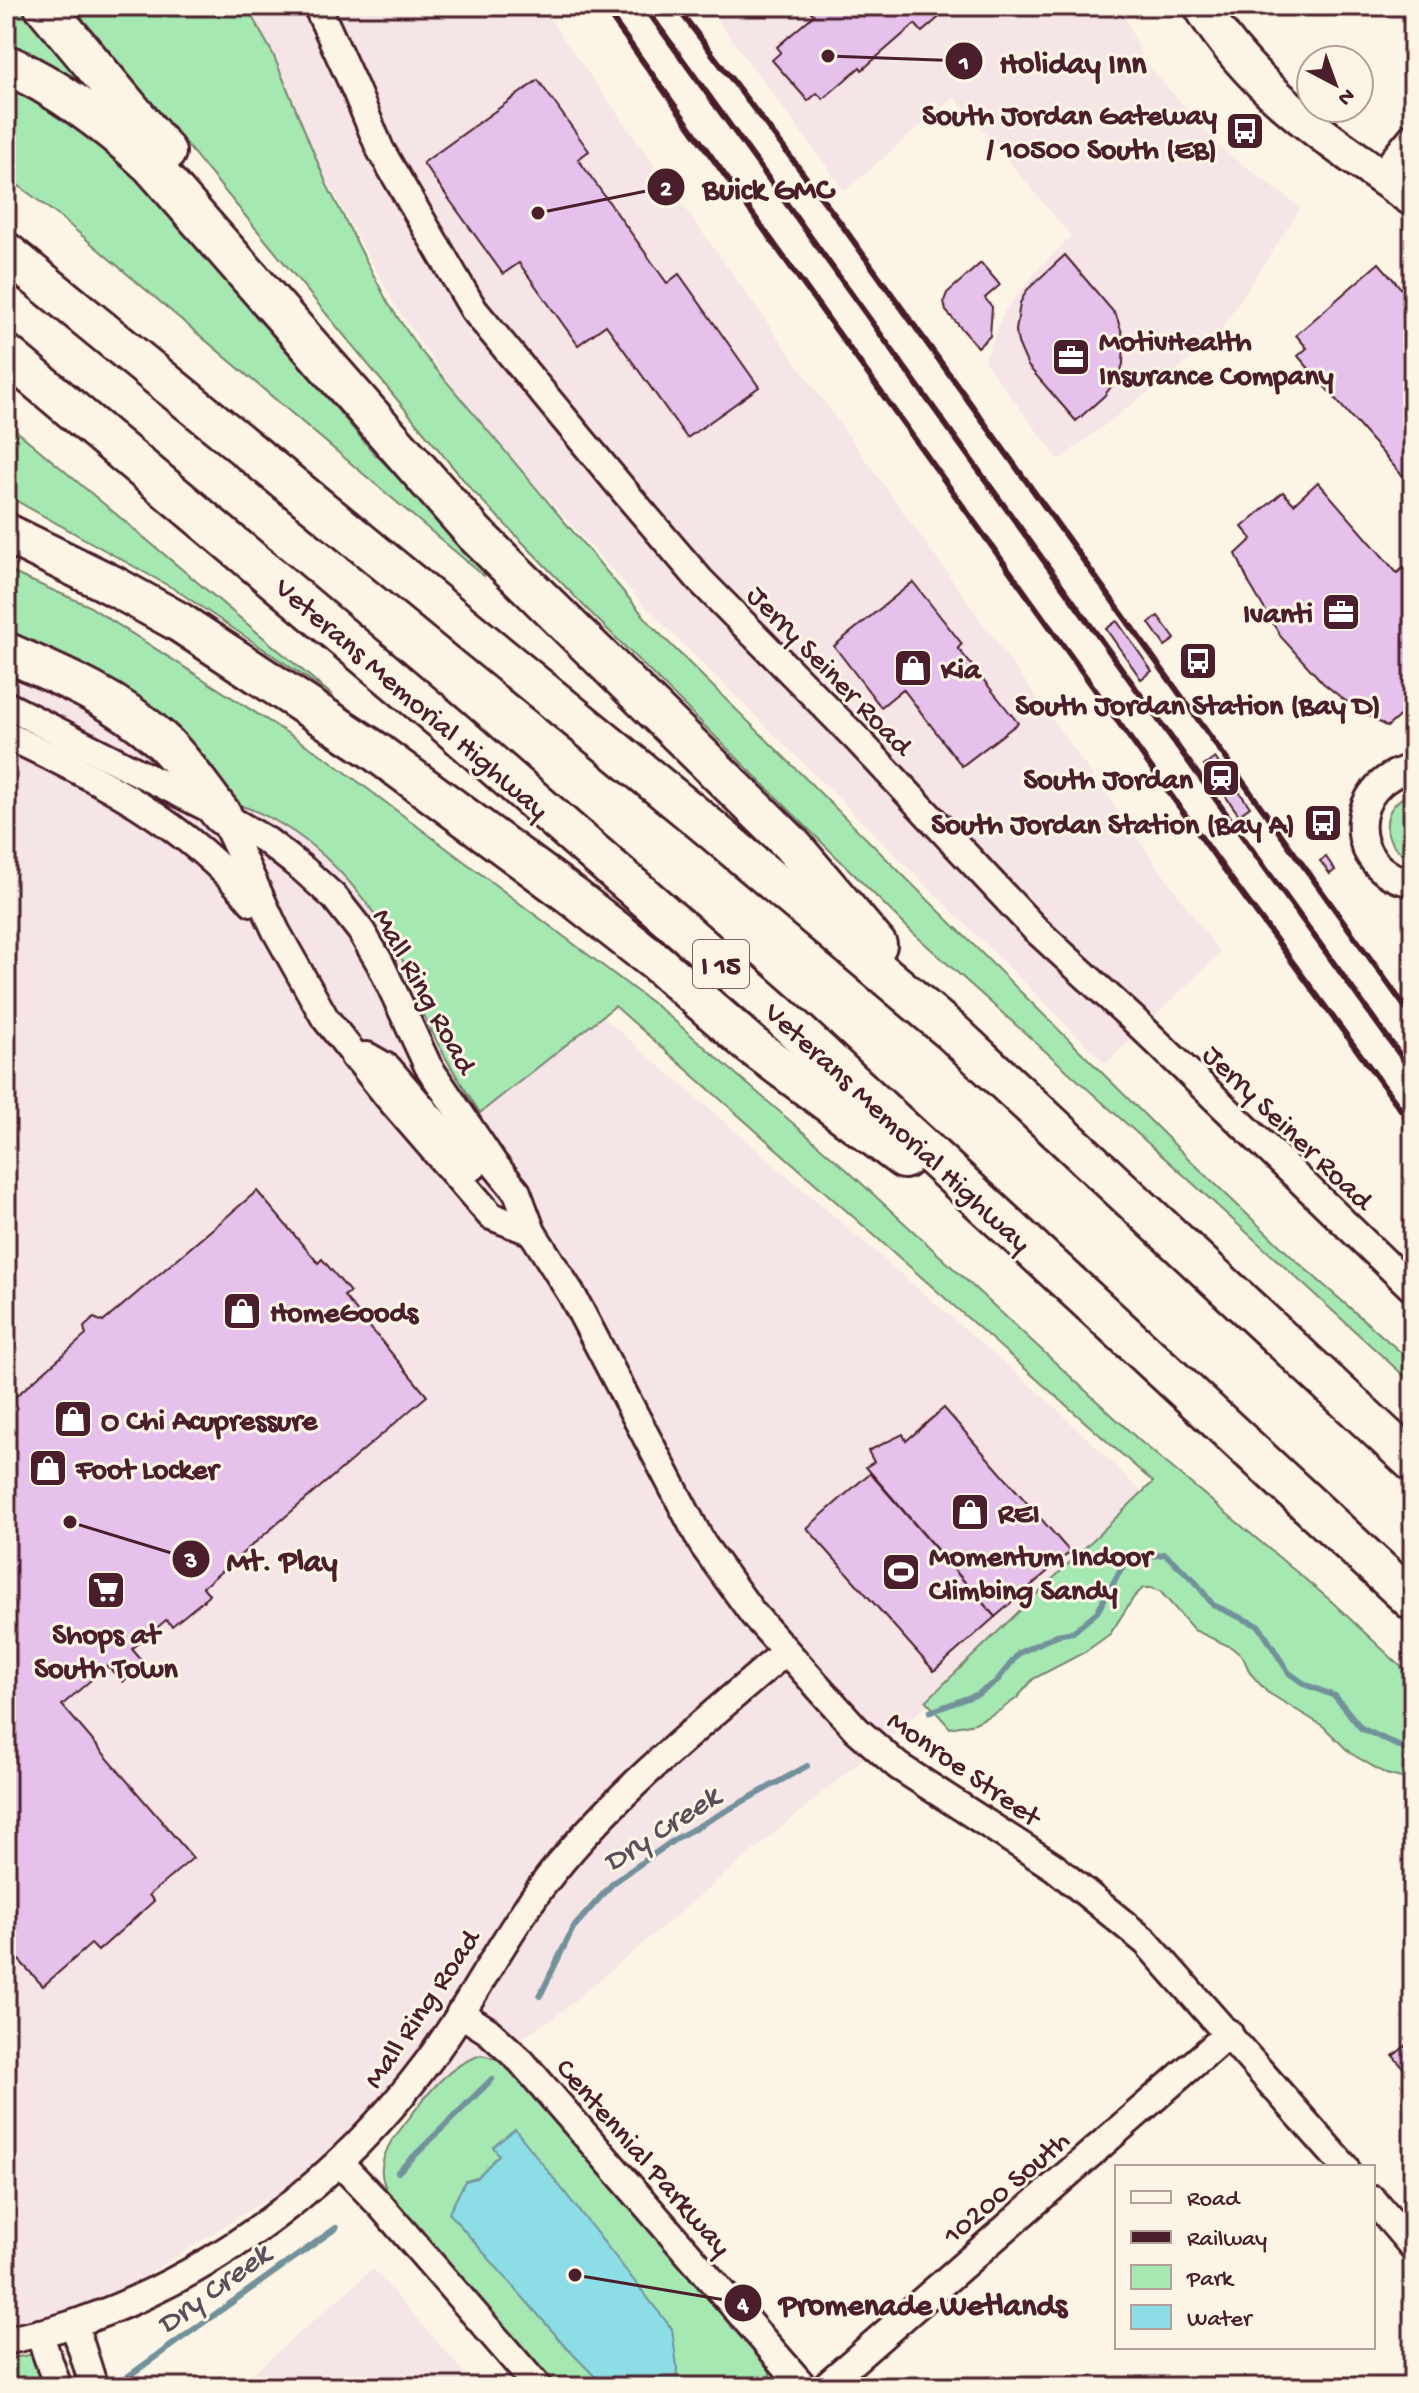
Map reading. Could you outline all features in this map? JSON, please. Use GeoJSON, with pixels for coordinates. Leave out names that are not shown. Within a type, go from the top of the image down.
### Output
{"type":"FeatureCollection","features":[{"type":"Feature","properties":{"kind":"highway"},"geometry":{"type":"LineString","coordinates":[[44,6],[177,166],[303,337]]}},
{"type":"Feature","properties":{"kind":"highway"},"geometry":{"type":"LineString","coordinates":[[6,64],[53,88],[127,142],[165,179],[475,534],[790,843],[952,1032]]}},
{"type":"Feature","properties":{"kind":"highway"},"geometry":{"type":"LineString","coordinates":[[6,252],[704,823],[952,1032],[1413,1462]]}},
{"type":"Feature","properties":{"kind":"highway","name":"Veterans Memorial Highway"},"geometry":{"type":"LineString","coordinates":[[6,354],[434,713],[775,1011],[1413,1601]]}},
{"type":"Feature","properties":{"kind":"highway"},"geometry":{"type":"LineString","coordinates":[[6,533],[179,622],[375,751],[551,880],[656,962],[751,1045],[1069,1283]]}},
{"type":"Feature","properties":{"kind":"highway"},"geometry":{"type":"LineString","coordinates":[[6,652],[115,703],[160,740],[222,815]]}},
{"type":"Feature","properties":{"kind":"main road"},"geometry":{"type":"LineString","coordinates":[[1201,6],[1228,47],[1265,89],[1413,199]]}},
{"type":"Feature","properties":{"kind":"street","name":"Jerry Seiner Road"},"geometry":{"type":"LineString","coordinates":[[317,6],[380,149],[474,310],[640,510],[700,580],[867,750],[1036,930],[1133,1019],[1413,1289]]}},
{"type":"Feature","properties":{"kind":"street"},"geometry":{"type":"LineString","coordinates":[[1380,176],[1413,136]]}},
{"type":"Feature","properties":{"kind":"street","name":"Mall Ring Road"},"geometry":{"type":"LineString","coordinates":[[6,705],[267,841],[335,898],[361,931],[396,994],[428,1066],[494,1164],[517,1192],[532,1232],[554,1263],[589,1326]]}},
{"type":"Feature","properties":{"kind":"street"},"geometry":{"type":"LineString","coordinates":[[6,735],[154,814],[218,864],[276,931]]}},
{"type":"Feature","properties":{"kind":"street"},"geometry":{"type":"LineString","coordinates":[[1413,768],[1393,774],[1376,787],[1365,806],[1362,826],[1365,847],[1376,864],[1392,877],[1413,883]]}},
{"type":"Feature","properties":{"kind":"street"},"geometry":{"type":"LineString","coordinates":[[222,815],[276,931],[325,1018],[354,1057],[491,1216],[532,1232]]}},
{"type":"Feature","properties":{"kind":"street","name":"Monroe Street"},"geometry":{"type":"LineString","coordinates":[[589,1326],[703,1545],[736,1592],[856,1729],[898,1766],[1054,1867],[1146,1942],[1343,2165]]}},
{"type":"Feature","properties":{"kind":"street","name":"Mall Ring Road"},"geometry":{"type":"LineString","coordinates":[[6,2341],[74,2324],[156,2290],[220,2255],[277,2215],[339,2162],[371,2131],[431,2057],[499,1948],[543,1885],[594,1825],[650,1769],[786,1651]]}},
{"type":"Feature","properties":{"kind":"street","name":"Centennial Parkway"},"geometry":{"type":"LineString","coordinates":[[460,2013],[488,2031],[521,2061],[804,2387]]}},
{"type":"Feature","properties":{"kind":"street","name":"10200 South"},"geometry":{"type":"LineString","coordinates":[[824,2387],[1229,2033]]}},
{"type":"Feature","properties":{"kind":"street"},"geometry":{"type":"LineString","coordinates":[[339,2162],[538,2387]]}},
{"type":"Feature","properties":{"kind":"street"},"geometry":{"type":"LineString","coordinates":[[1375,2202],[1413,2247]]}},
{"type":"Feature","properties":{"kind":"street"},"geometry":{"type":"LineString","coordinates":[[74,2324],[94,2387]]}},
{"type":"Feature","properties":{"kind":"street"},"geometry":{"type":"LineString","coordinates":[[39,2333],[58,2387]]}},
{"type":"Feature","properties":{"kind":"shaded area"},"geometry":{"type":"Polygon","coordinates":[[[247,6],[540,6],[1220,953],[1106,1064],[642,603],[472,415],[396,307],[312,153],[273,54],[247,6]]]}},
{"type":"Feature","properties":{"kind":"shaded area"},"geometry":{"type":"Polygon","coordinates":[[[707,6],[1120,6],[1144,61],[1221,148],[1301,208],[1212,343],[1059,460],[984,361],[1005,310],[1071,236],[954,97],[845,191],[707,6]]]}},
{"type":"Feature","properties":{"kind":"shaded area","name":"Shops at South Town"},"geometry":{"type":"Polygon","coordinates":[[[6,605],[400,842],[1053,1405],[1160,1510],[555,2017],[95,2308],[6,2325],[6,605]]]}},
{"type":"Feature","properties":{"kind":"shaded area"},"geometry":{"type":"Polygon","coordinates":[[[373,2269],[477,2387],[237,2387],[373,2269]]]}},
{"type":"Feature","properties":{"kind":"green space"},"geometry":{"type":"Polygon","coordinates":[[[6,6],[31,6],[102,98],[53,67],[6,46],[6,6]]]}},
{"type":"Feature","properties":{"kind":"green space"},"geometry":{"type":"Polygon","coordinates":[[[72,6],[246,6],[273,54],[327,185],[388,303],[419,349],[654,628],[1189,1159],[1294,1259],[1413,1363],[1413,1384],[913,933],[587,609],[471,489],[72,6]]]}},
{"type":"Feature","properties":{"kind":"green space"},"geometry":{"type":"Polygon","coordinates":[[[6,83],[39,100],[87,132],[146,183],[373,452],[487,566],[484,576],[60,217],[6,176],[6,83]]]}},
{"type":"Feature","properties":{"kind":"green space"},"geometry":{"type":"Polygon","coordinates":[[[6,422],[332,695],[176,590],[6,495],[6,422]]]}},
{"type":"Feature","properties":{"kind":"green space"},"geometry":{"type":"Polygon","coordinates":[[[6,570],[87,605],[328,759],[663,1011],[846,1169],[1140,1441],[1330,1600],[1413,1678],[1413,1781],[1386,1774],[1350,1753],[1323,1726],[1267,1692],[1250,1673],[1243,1657],[1231,1647],[1194,1630],[1160,1591],[1151,1588],[1143,1588],[1110,1634],[1085,1652],[1033,1679],[1017,1698],[999,1711],[975,1723],[950,1728],[926,1701],[1153,1482],[615,1006],[480,1113],[437,1042],[394,944],[359,893],[338,870],[291,830],[236,804],[6,636],[6,570]]]}},
{"type":"Feature","properties":{"kind":"green space"},"geometry":{"type":"Polygon","coordinates":[[[1413,793],[1413,858],[1393,845],[1387,826],[1393,806],[1413,793]]]}},
{"type":"Feature","properties":{"kind":"green space"},"geometry":{"type":"Polygon","coordinates":[[[481,2055],[512,2066],[766,2361],[770,2387],[555,2387],[391,2198],[382,2176],[383,2162],[392,2140],[421,2103],[454,2069],[481,2055]]]}},
{"type":"Feature","properties":{"kind":"green space"},"geometry":{"type":"Polygon","coordinates":[[[35,2354],[45,2387],[6,2387],[6,2359],[35,2354]]]}},
{"type":"Feature","properties":{"kind":"water"},"geometry":{"type":"Polygon","coordinates":[[[515,2129],[672,2329],[677,2366],[676,2387],[605,2387],[449,2213],[465,2181],[477,2178],[499,2155],[493,2147],[515,2129]]]}},
{"type":"Feature","properties":{"kind":"building"},"geometry":{"type":"Polygon","coordinates":[[[813,6],[952,6],[922,32],[915,24],[823,99],[817,93],[808,101],[772,60],[781,52],[777,47],[814,15],[811,12],[816,8],[813,6]]]}},
{"type":"Feature","properties":{"kind":"building"},"geometry":{"type":"Polygon","coordinates":[[[538,80],[589,151],[578,159],[667,283],[679,274],[759,387],[687,438],[606,325],[578,345],[519,263],[503,274],[423,163],[538,80]]]}},
{"type":"Feature","properties":{"kind":"building"},"geometry":{"type":"Polygon","coordinates":[[[1065,255],[1116,315],[1124,339],[1119,376],[1104,396],[1076,421],[1028,366],[1016,331],[1020,303],[1027,290],[1065,255]]]}},
{"type":"Feature","properties":{"kind":"building"},"geometry":{"type":"Polygon","coordinates":[[[981,263],[1000,285],[985,298],[992,307],[990,336],[978,347],[946,311],[944,301],[947,293],[981,263]]]}},
{"type":"Feature","properties":{"kind":"building"},"geometry":{"type":"Polygon","coordinates":[[[1379,263],[1413,302],[1413,488],[1298,356],[1307,348],[1296,335],[1379,263]]]}},
{"type":"Feature","properties":{"kind":"building"},"geometry":{"type":"Polygon","coordinates":[[[1318,482],[1397,573],[1403,568],[1413,577],[1413,724],[1403,713],[1387,727],[1323,683],[1281,637],[1236,554],[1252,539],[1242,527],[1283,492],[1294,504],[1318,482]]]}},
{"type":"Feature","properties":{"kind":"building","name":"Kia"},"geometry":{"type":"Polygon","coordinates":[[[913,582],[962,644],[958,648],[1018,723],[962,766],[903,689],[881,707],[834,646],[913,582]]]}},
{"type":"Feature","properties":{"kind":"building"},"geometry":{"type":"Polygon","coordinates":[[[1158,616],[1175,639],[1165,646],[1149,623],[1158,616]]]}},
{"type":"Feature","properties":{"kind":"building"},"geometry":{"type":"Polygon","coordinates":[[[1117,621],[1152,671],[1141,679],[1106,629],[1117,621]]]}},
{"type":"Feature","properties":{"kind":"building"},"geometry":{"type":"Polygon","coordinates":[[[1215,758],[1250,807],[1239,815],[1204,766],[1215,758]]]}},
{"type":"Feature","properties":{"kind":"building"},"geometry":{"type":"Polygon","coordinates":[[[1326,857],[1335,870],[1330,874],[1320,861],[1326,857]]]}},
{"type":"Feature","properties":{"kind":"building","name":"Shops at South Town"},"geometry":{"type":"Polygon","coordinates":[[[257,1191],[318,1263],[322,1259],[350,1292],[344,1296],[427,1396],[203,1587],[209,1594],[204,1600],[172,1626],[166,1620],[132,1649],[143,1662],[123,1682],[107,1666],[62,1705],[193,1858],[149,1895],[154,1901],[98,1951],[91,1944],[43,1986],[6,1946],[6,1405],[86,1335],[84,1327],[94,1318],[103,1322],[257,1191]]]}},
{"type":"Feature","properties":{"kind":"building","name":"REI"},"geometry":{"type":"Polygon","coordinates":[[[944,1408],[1070,1552],[995,1617],[866,1467],[874,1462],[868,1451],[903,1434],[906,1441],[944,1408]]]}},
{"type":"Feature","properties":{"kind":"building","name":"Momentum Indoor Climbing Sandy"},"geometry":{"type":"Polygon","coordinates":[[[870,1473],[995,1617],[934,1671],[807,1528],[870,1473]]]}},
{"type":"Feature","properties":{"kind":"building"},"geometry":{"type":"Polygon","coordinates":[[[1413,2040],[1413,2079],[1393,2056],[1413,2040]]]}},
{"type":"Feature","properties":{"kind":"waterway","name":"Dry Creek"},"geometry":{"type":"LineString","coordinates":[[930,1712],[978,1694],[996,1682],[1019,1653],[1057,1635],[1073,1632],[1097,1612],[1124,1564],[1165,1554],[1194,1580],[1213,1605],[1259,1626],[1289,1673],[1306,1685],[1335,1696],[1361,1728],[1413,1753]]}},
{"type":"Feature","properties":{"kind":"waterway","name":"Dry Creek"},"geometry":{"type":"LineString","coordinates":[[540,1996],[573,1928],[613,1883],[677,1838],[807,1766]]}},
{"type":"Feature","properties":{"kind":"waterway","name":"Dry Creek"},"geometry":{"type":"LineString","coordinates":[[398,2172],[492,2079]]}},
{"type":"Feature","properties":{"kind":"waterway","name":"Dry Creek"},"geometry":{"type":"LineString","coordinates":[[116,2385],[336,2228]]}},
{"type":"Feature","properties":{"kind":"railway"},"geometry":{"type":"LineString","coordinates":[[603,6],[1232,880],[1413,1126]]}},
{"type":"Feature","properties":{"kind":"railway"},"geometry":{"type":"LineString","coordinates":[[644,6],[1413,1073]]}},
{"type":"Feature","properties":{"kind":"railway"},"geometry":{"type":"LineString","coordinates":[[676,6],[839,221],[1413,1018]]}},
{"type":"Feature","properties":{"kind":"place","name":"Holiday Inn"},"geometry":{"type":"Point","coordinates":[828,56]}},
{"type":"Feature","properties":{"kind":"place","name":"South Jordan Gateway / 10500 South (EB)"},"geometry":{"type":"Point","coordinates":[1245,131]}},
{"type":"Feature","properties":{"kind":"place","name":"Buick GMC"},"geometry":{"type":"Point","coordinates":[538,213]}},
{"type":"Feature","properties":{"kind":"place","name":"MotivHealth Insurance Company"},"geometry":{"type":"Point","coordinates":[1071,357]}},
{"type":"Feature","properties":{"kind":"place","name":"Ivanti"},"geometry":{"type":"Point","coordinates":[1341,612]}},
{"type":"Feature","properties":{"kind":"place","name":"South Jordan Station (Bay D)"},"geometry":{"type":"Point","coordinates":[1198,661]}},
{"type":"Feature","properties":{"kind":"place","name":"Kia"},"geometry":{"type":"Point","coordinates":[913,668]}},
{"type":"Feature","properties":{"kind":"place","name":"South Jordan"},"geometry":{"type":"Point","coordinates":[1221,778]}},
{"type":"Feature","properties":{"kind":"place","name":"South Jordan Station (Bay A)"},"geometry":{"type":"Point","coordinates":[1323,823]}},
{"type":"Feature","properties":{"kind":"place","name":"HomeGoods"},"geometry":{"type":"Point","coordinates":[242,1311]}},
{"type":"Feature","properties":{"kind":"place","name":"O Chi Acupressure"},"geometry":{"type":"Point","coordinates":[73,1419]}},
{"type":"Feature","properties":{"kind":"place","name":"Foot Locker"},"geometry":{"type":"Point","coordinates":[48,1468]}},
{"type":"Feature","properties":{"kind":"place","name":"REI"},"geometry":{"type":"Point","coordinates":[970,1512]}},
{"type":"Feature","properties":{"kind":"place","name":"Mt. Play"},"geometry":{"type":"Point","coordinates":[70,1522]}},
{"type":"Feature","properties":{"kind":"place","name":"Momentum Indoor Climbing Sandy"},"geometry":{"type":"Point","coordinates":[901,1572]}},
{"type":"Feature","properties":{"kind":"place","name":"Shops at South Town"},"geometry":{"type":"Point","coordinates":[106,1590]}},
{"type":"Feature","properties":{"kind":"place","name":"Promenade Wetlands"},"geometry":{"type":"Point","coordinates":[575,2275]}}]}
